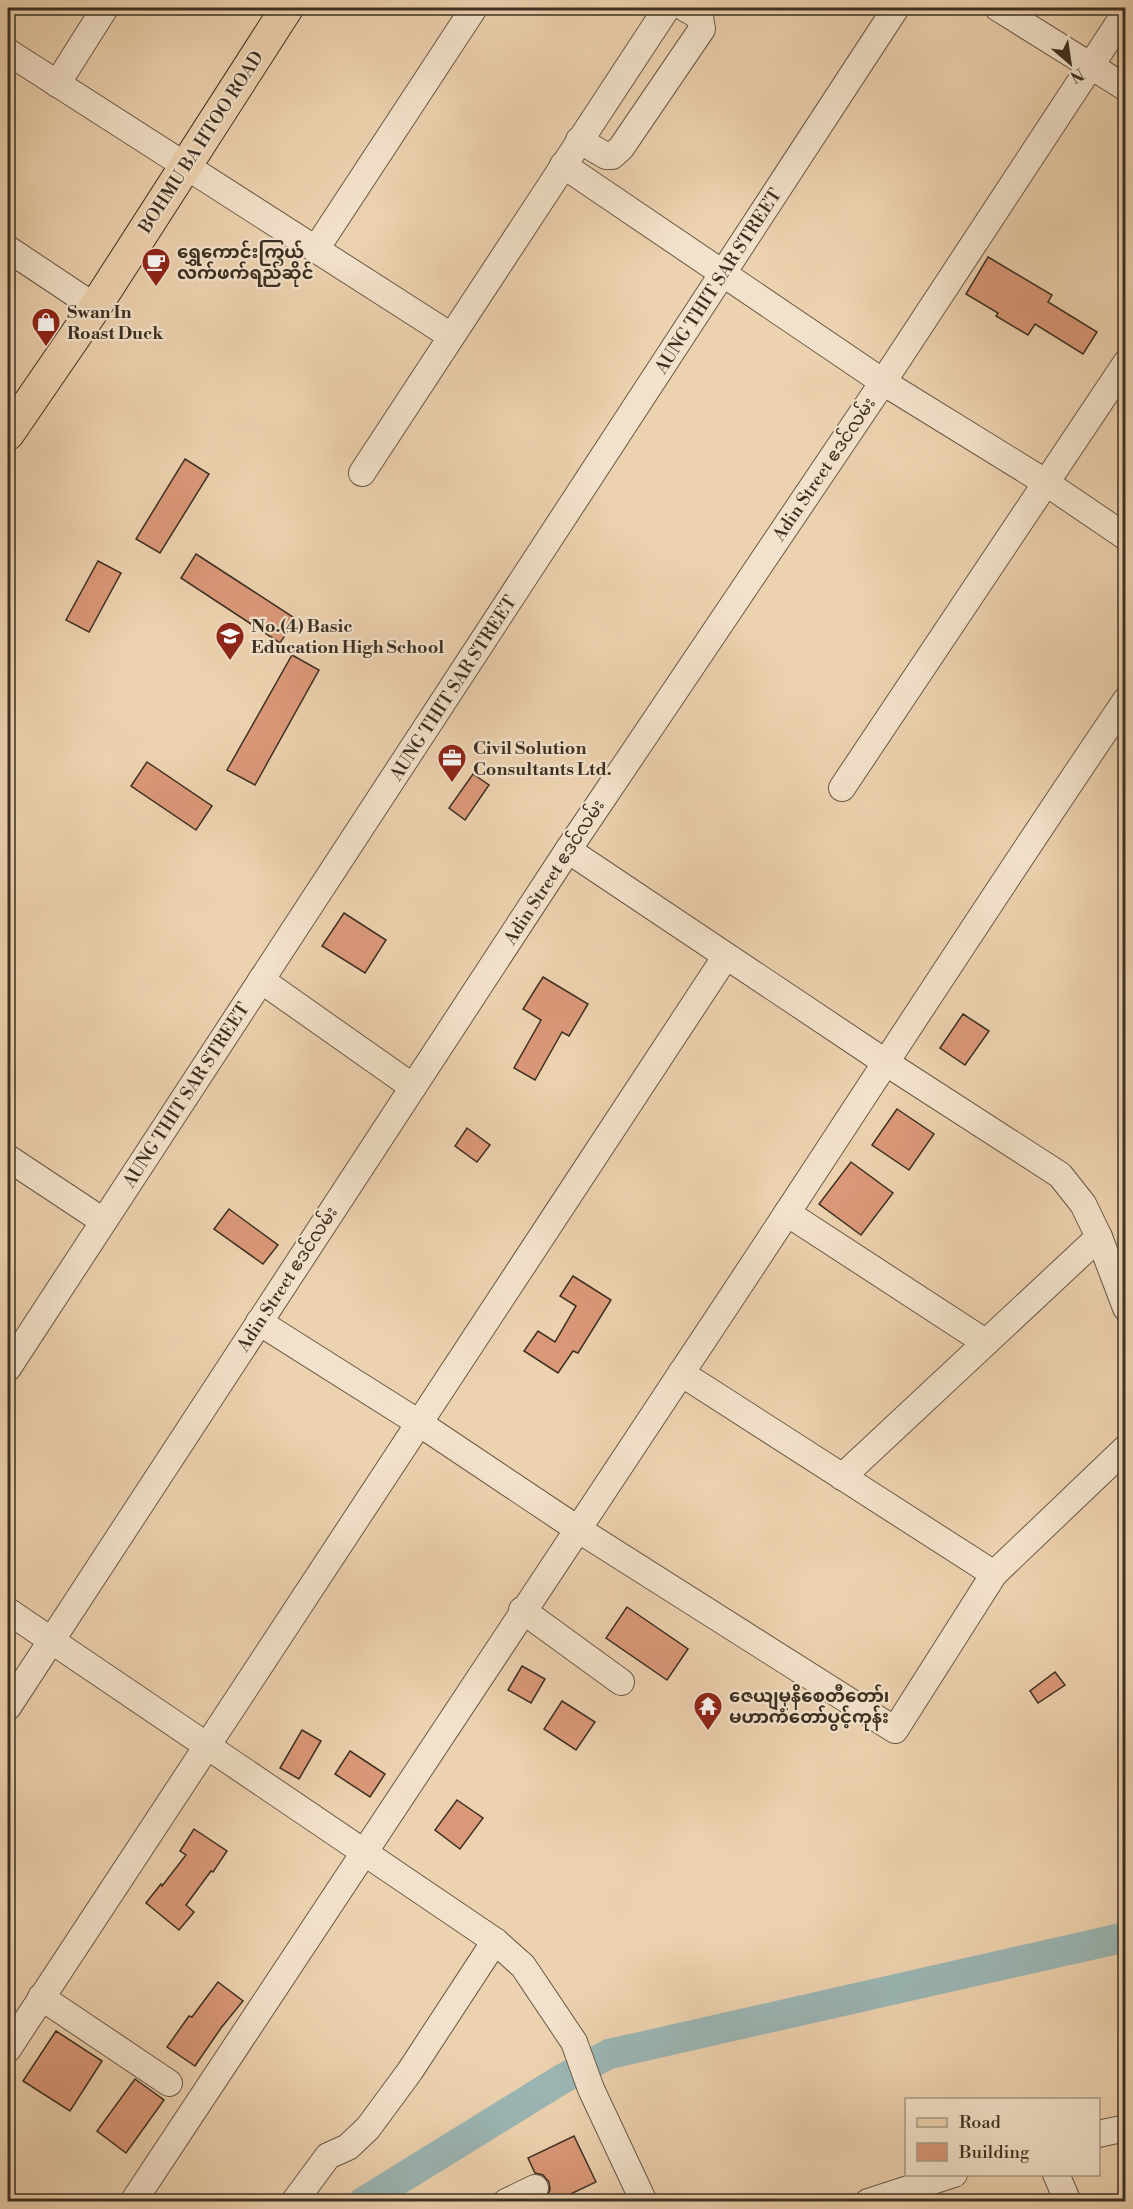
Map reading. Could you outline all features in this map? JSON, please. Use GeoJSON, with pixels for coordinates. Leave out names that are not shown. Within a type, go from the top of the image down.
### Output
{"type":"FeatureCollection","features":[{"type":"Feature","properties":{"kind":"main road","name":"BOHMU BA HTOO ROAD"},"geometry":{"type":"LineString","coordinates":[[8,434],[95,307],[287,8]]}},
{"type":"Feature","properties":{"kind":"street"},"geometry":{"type":"LineString","coordinates":[[57,84],[105,8]]}},
{"type":"Feature","properties":{"kind":"street"},"geometry":{"type":"LineString","coordinates":[[316,249],[474,8]]}},
{"type":"Feature","properties":{"kind":"street"},"geometry":{"type":"LineString","coordinates":[[362,473],[667,8]]}},
{"type":"Feature","properties":{"kind":"street"},"geometry":{"type":"LineString","coordinates":[[579,140],[606,156],[612,156],[621,148],[702,29],[700,17],[685,8]]}},
{"type":"Feature","properties":{"kind":"street","name":"AUNG THIT SAR STREET"},"geometry":{"type":"LineString","coordinates":[[8,1368],[896,8]]}},
{"type":"Feature","properties":{"kind":"street"},"geometry":{"type":"LineString","coordinates":[[998,8],[1125,88]]}},
{"type":"Feature","properties":{"kind":"street","name":"Adin Street ဧဒင်လမ်း"},"geometry":{"type":"LineString","coordinates":[[8,1707],[568,850],[883,382],[1125,12]]}},
{"type":"Feature","properties":{"kind":"street"},"geometry":{"type":"LineString","coordinates":[[8,52],[451,336]]}},
{"type":"Feature","properties":{"kind":"street"},"geometry":{"type":"LineString","coordinates":[[563,165],[883,382],[1045,482],[1125,537]]}},
{"type":"Feature","properties":{"kind":"street"},"geometry":{"type":"LineString","coordinates":[[8,249],[95,307]]}},
{"type":"Feature","properties":{"kind":"street"},"geometry":{"type":"LineString","coordinates":[[842,788],[1125,363]]}},
{"type":"Feature","properties":{"kind":"street"},"geometry":{"type":"LineString","coordinates":[[133,2202],[362,1851],[787,1213],[998,888],[1118,728],[1125,700]]}},
{"type":"Feature","properties":{"kind":"street"},"geometry":{"type":"LineString","coordinates":[[568,850],[885,1062],[1060,1175],[1083,1204],[1099,1237],[1125,1308]]}},
{"type":"Feature","properties":{"kind":"street"},"geometry":{"type":"LineString","coordinates":[[8,2049],[726,956]]}},
{"type":"Feature","properties":{"kind":"street"},"geometry":{"type":"LineString","coordinates":[[261,980],[413,1087]]}},
{"type":"Feature","properties":{"kind":"street"},"geometry":{"type":"LineString","coordinates":[[8,1158],[103,1221]]}},
{"type":"Feature","properties":{"kind":"street"},"geometry":{"type":"LineString","coordinates":[[787,1213],[985,1342]]}},
{"type":"Feature","properties":{"kind":"street"},"geometry":{"type":"LineString","coordinates":[[842,1476],[1099,1237]]}},
{"type":"Feature","properties":{"kind":"street"},"geometry":{"type":"LineString","coordinates":[[259,1322],[419,1423],[576,1528],[895,1730],[994,1574],[1125,1448]]}},
{"type":"Feature","properties":{"kind":"street"},"geometry":{"type":"LineString","coordinates":[[681,1373],[994,1574]]}},
{"type":"Feature","properties":{"kind":"street"},"geometry":{"type":"LineString","coordinates":[[522,1610],[621,1682]]}},
{"type":"Feature","properties":{"kind":"street"},"geometry":{"type":"LineString","coordinates":[[8,1611],[495,1941],[523,1966],[574,2042],[591,2089],[644,2202]]}},
{"type":"Feature","properties":{"kind":"street"},"geometry":{"type":"LineString","coordinates":[[294,2202],[328,2156],[348,2147],[368,2128],[410,2071],[495,1941]]}},
{"type":"Feature","properties":{"kind":"street"},"geometry":{"type":"LineString","coordinates":[[41,1997],[169,2083]]}},
{"type":"Feature","properties":{"kind":"street"},"geometry":{"type":"LineString","coordinates":[[1100,2134],[1125,2128]]}},
{"type":"Feature","properties":{"kind":"street"},"geometry":{"type":"LineString","coordinates":[[868,2202],[951,2176]]}},
{"type":"Feature","properties":{"kind":"street"},"geometry":{"type":"LineString","coordinates":[[1056,2176],[1068,2202]]}},
{"type":"Feature","properties":{"kind":"street"},"geometry":{"type":"LineString","coordinates":[[506,2202],[535,2187]]}},
{"type":"Feature","properties":{"kind":"building"},"geometry":{"type":"Polygon","coordinates":[[[988,257],[1052,295],[1048,302],[1097,332],[1083,354],[1035,324],[1028,335],[996,316],[998,313],[966,294],[988,257]]]}},
{"type":"Feature","properties":{"kind":"building"},"geometry":{"type":"Polygon","coordinates":[[[185,459],[209,474],[160,553],[136,539],[185,459]]]}},
{"type":"Feature","properties":{"kind":"building"},"geometry":{"type":"Polygon","coordinates":[[[196,554],[296,619],[280,643],[181,578],[196,554]]]}},
{"type":"Feature","properties":{"kind":"building"},"geometry":{"type":"Polygon","coordinates":[[[98,561],[121,573],[89,632],[66,620],[98,561]]]}},
{"type":"Feature","properties":{"kind":"building"},"geometry":{"type":"Polygon","coordinates":[[[292,655],[319,670],[255,785],[227,770],[292,655]]]}},
{"type":"Feature","properties":{"kind":"building"},"geometry":{"type":"Polygon","coordinates":[[[147,762],[212,806],[196,830],[131,786],[147,762]]]}},
{"type":"Feature","properties":{"kind":"building"},"geometry":{"type":"Polygon","coordinates":[[[473,774],[489,785],[465,820],[449,808],[473,774]]]}},
{"type":"Feature","properties":{"kind":"building"},"geometry":{"type":"Polygon","coordinates":[[[344,913],[386,940],[365,973],[322,946],[344,913]]]}},
{"type":"Feature","properties":{"kind":"building"},"geometry":{"type":"Polygon","coordinates":[[[543,977],[588,1004],[569,1036],[562,1032],[535,1080],[514,1068],[541,1020],[523,1009],[543,977]]]}},
{"type":"Feature","properties":{"kind":"building"},"geometry":{"type":"Polygon","coordinates":[[[963,1014],[989,1031],[965,1065],[940,1048],[963,1014]]]}},
{"type":"Feature","properties":{"kind":"building"},"geometry":{"type":"Polygon","coordinates":[[[897,1109],[934,1134],[909,1170],[872,1145],[897,1109]]]}},
{"type":"Feature","properties":{"kind":"building"},"geometry":{"type":"Polygon","coordinates":[[[467,1128],[490,1145],[477,1162],[455,1146],[467,1128]]]}},
{"type":"Feature","properties":{"kind":"building"},"geometry":{"type":"Polygon","coordinates":[[[851,1162],[893,1193],[861,1235],[819,1204],[851,1162]]]}},
{"type":"Feature","properties":{"kind":"building"},"geometry":{"type":"Polygon","coordinates":[[[229,1209],[278,1245],[263,1264],[214,1229],[229,1209]]]}},
{"type":"Feature","properties":{"kind":"building"},"geometry":{"type":"Polygon","coordinates":[[[573,1276],[611,1300],[578,1353],[573,1351],[558,1373],[524,1351],[538,1331],[555,1342],[576,1306],[560,1296],[573,1276]]]}},
{"type":"Feature","properties":{"kind":"building"},"geometry":{"type":"Polygon","coordinates":[[[627,1607],[688,1649],[667,1680],[606,1638],[627,1607]]]}},
{"type":"Feature","properties":{"kind":"building"},"geometry":{"type":"Polygon","coordinates":[[[522,1666],[545,1679],[531,1703],[508,1690],[522,1666]]]}},
{"type":"Feature","properties":{"kind":"building"},"geometry":{"type":"Polygon","coordinates":[[[1055,1672],[1065,1685],[1038,1703],[1030,1691],[1055,1672]]]}},
{"type":"Feature","properties":{"kind":"building"},"geometry":{"type":"Polygon","coordinates":[[[562,1701],[595,1722],[576,1750],[544,1729],[562,1701]]]}},
{"type":"Feature","properties":{"kind":"building"},"geometry":{"type":"Polygon","coordinates":[[[302,1730],[321,1741],[299,1779],[280,1768],[302,1730]]]}},
{"type":"Feature","properties":{"kind":"building"},"geometry":{"type":"Polygon","coordinates":[[[350,1751],[385,1774],[370,1797],[335,1774],[350,1751]]]}},
{"type":"Feature","properties":{"kind":"building"},"geometry":{"type":"Polygon","coordinates":[[[457,1800],[483,1818],[460,1849],[435,1830],[457,1800]]]}},
{"type":"Feature","properties":{"kind":"building"},"geometry":{"type":"Polygon","coordinates":[[[194,1829],[227,1851],[186,1905],[194,1912],[179,1930],[146,1903],[186,1855],[180,1851],[194,1829]]]}},
{"type":"Feature","properties":{"kind":"building"},"geometry":{"type":"Polygon","coordinates":[[[218,1982],[243,2001],[195,2066],[167,2047],[189,2016],[192,2017],[218,1982]]]}},
{"type":"Feature","properties":{"kind":"building"},"geometry":{"type":"Polygon","coordinates":[[[56,2031],[102,2061],[70,2111],[23,2081],[56,2031]]]}},
{"type":"Feature","properties":{"kind":"building"},"geometry":{"type":"Polygon","coordinates":[[[135,2079],[164,2100],[126,2153],[97,2131],[135,2079]]]}},
{"type":"Feature","properties":{"kind":"building"},"geometry":{"type":"Polygon","coordinates":[[[574,2136],[596,2182],[554,2202],[548,2202],[546,2197],[550,2190],[549,2182],[543,2175],[535,2173],[528,2158],[574,2136]]]}},
{"type":"Feature","properties":{"kind":"waterway"},"geometry":{"type":"LineString","coordinates":[[363,2202],[562,2079],[609,2054],[1126,1937]]}},
{"type":"Feature","properties":{"kind":"place","name":"ရွှေကောင်းကြွယ် လက်ဖက်ရည်ဆိုင်"},"geometry":{"type":"Point","coordinates":[156,288]}},
{"type":"Feature","properties":{"kind":"place","name":"Swan In Roast Duck"},"geometry":{"type":"Point","coordinates":[46,348]}},
{"type":"Feature","properties":{"kind":"place","name":"No.(4) Basic Education High School"},"geometry":{"type":"Point","coordinates":[230,662]}},
{"type":"Feature","properties":{"kind":"place","name":"Civil Solution Consultants Ltd."},"geometry":{"type":"Point","coordinates":[452,784]}},
{"type":"Feature","properties":{"kind":"place","name":"ဇေယျမုနိစေတီတော်၊ မဟာကံတော်ပွင့်ကုန်း"},"geometry":{"type":"Point","coordinates":[708,1732]}}]}
